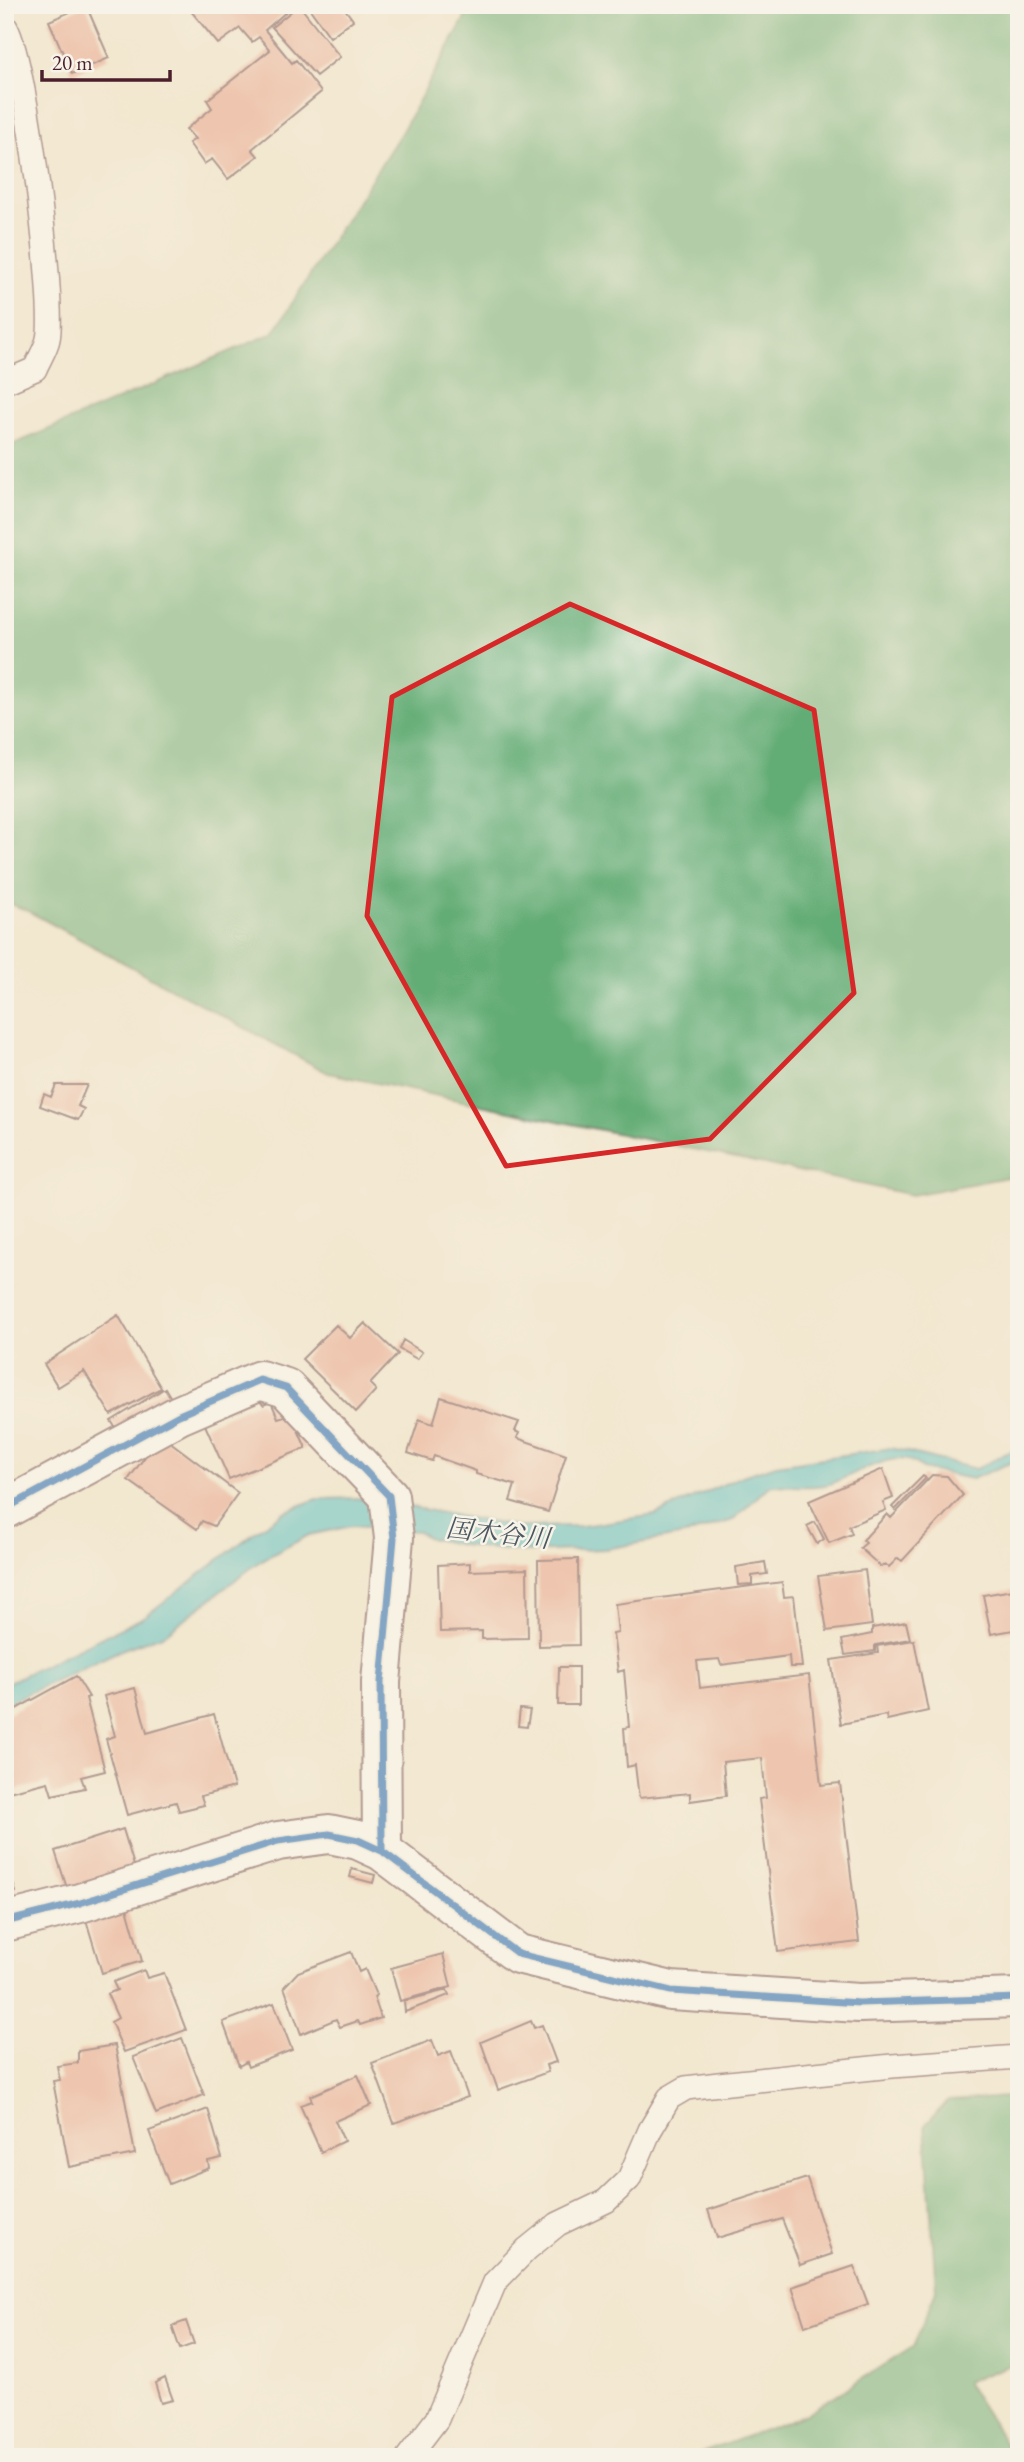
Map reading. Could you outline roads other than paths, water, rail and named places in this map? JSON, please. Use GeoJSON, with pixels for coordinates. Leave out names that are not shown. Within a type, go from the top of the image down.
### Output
{"type":"FeatureCollection","features":[{"type":"Feature","properties":{"kind":"street"},"geometry":{"type":"LineString","coordinates":[[5,1509],[179,1415],[260,1380],[286,1388],[389,1496],[394,1538],[381,1682],[382,1851]]}},
{"type":"Feature","properties":{"kind":"street"},"geometry":{"type":"LineString","coordinates":[[5,1922],[79,1903],[278,1841],[329,1834],[358,1840],[382,1851],[518,1954],[671,1991],[859,2003],[1019,1998]]}},
{"type":"Feature","properties":{"kind":"lane"},"geometry":{"type":"LineString","coordinates":[[5,26],[26,89],[49,300],[48,339],[35,369],[5,383]]}},
{"type":"Feature","properties":{"kind":"lane"},"geometry":{"type":"LineString","coordinates":[[408,2457],[437,2419],[495,2282],[527,2249],[558,2224],[606,2201],[629,2179],[650,2130],[669,2098],[686,2088],[719,2084],[891,2066],[1019,2057]]}},
{"type":"Feature","properties":{"kind":"water","name":"国木谷川"},"geometry":{"type":"Polygon","coordinates":[[[891,1448],[976,1469],[1014,1449],[1019,1449],[1019,1459],[972,1479],[922,1469],[901,1459],[875,1465],[825,1485],[770,1485],[733,1520],[690,1534],[606,1549],[524,1552],[461,1545],[429,1538],[416,1531],[352,1526],[309,1535],[260,1561],[165,1634],[121,1650],[5,1704],[5,1684],[144,1617],[260,1528],[284,1512],[316,1499],[363,1498],[517,1527],[582,1526],[655,1515],[742,1476],[776,1465],[891,1448]]]}}]}
